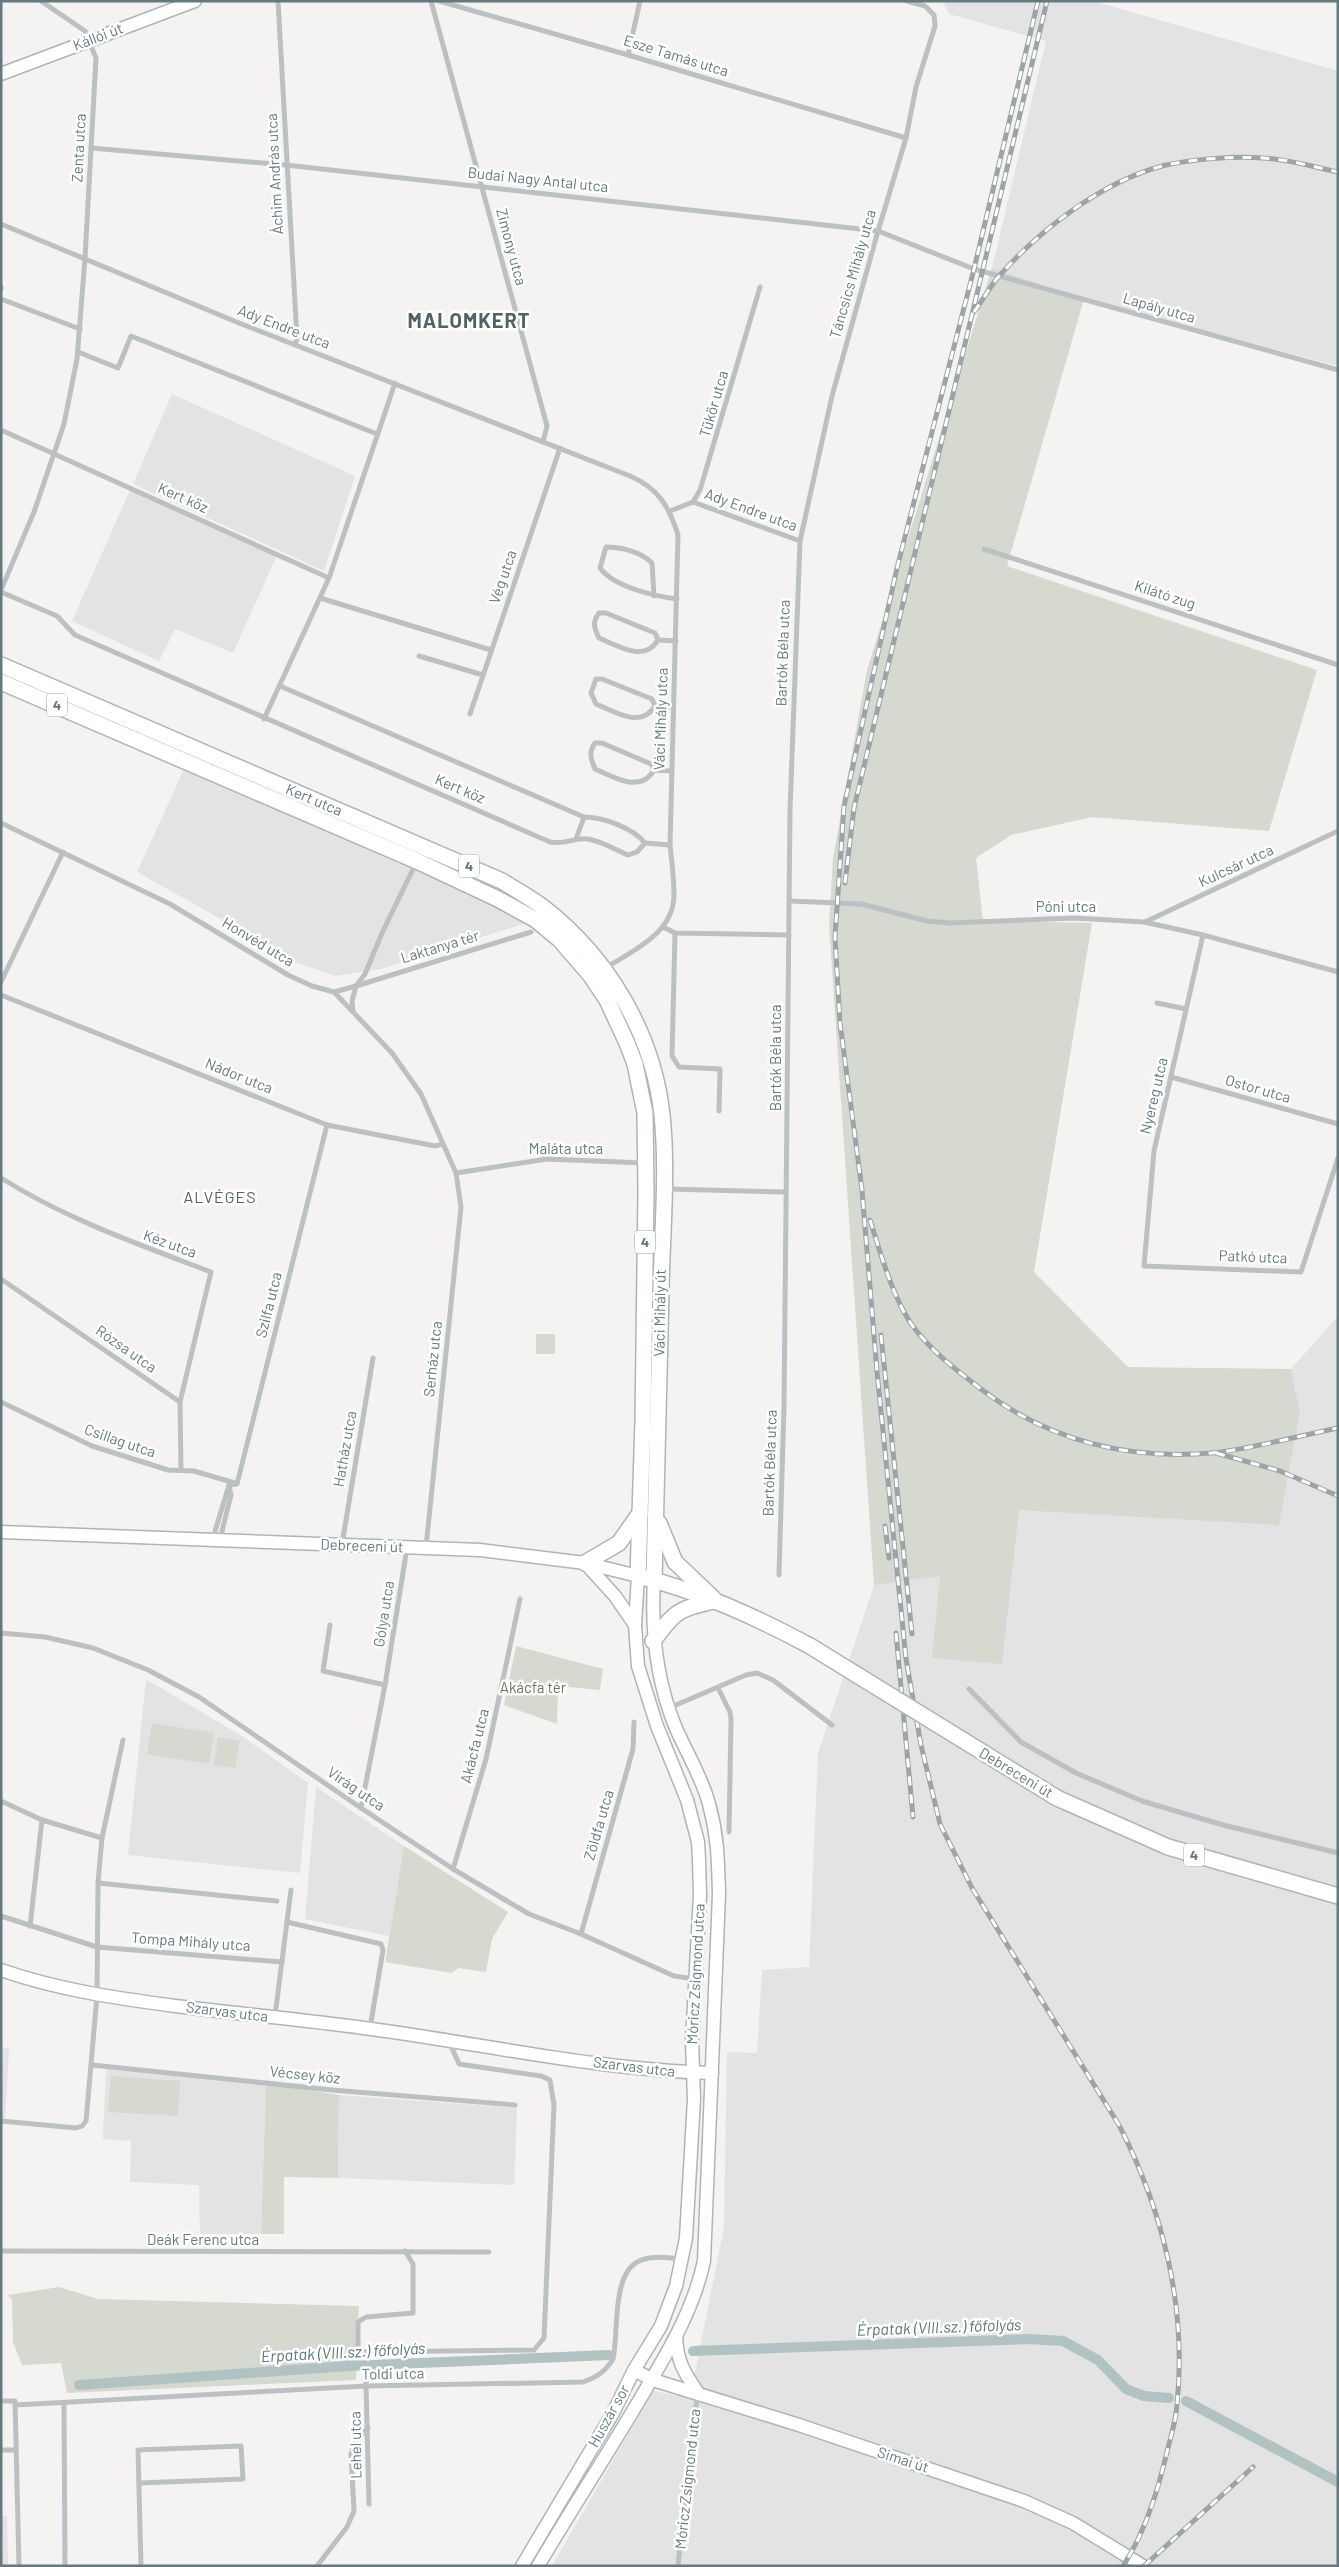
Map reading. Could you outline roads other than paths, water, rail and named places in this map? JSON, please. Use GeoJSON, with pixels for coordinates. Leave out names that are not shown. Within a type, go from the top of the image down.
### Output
{"type":"FeatureCollection","features":[{"type":"Feature","properties":{"kind":"main road","name":"Kállói út"},"geometry":{"type":"LineString","coordinates":[[1,74],[195,1]]}},
{"type":"Feature","properties":{"kind":"main road","name":"Kert utca"},"geometry":{"type":"LineString","coordinates":[[1,664],[502,881],[542,907],[568,929],[598,972]]}},
{"type":"Feature","properties":{"kind":"main road","name":"Kert utca"},"geometry":{"type":"LineString","coordinates":[[1,682],[417,861],[498,898],[536,920],[598,972]]}},
{"type":"Feature","properties":{"kind":"main road","name":"Váci Mihály út"},"geometry":{"type":"LineString","coordinates":[[598,972],[635,1064],[645,1113],[649,1512],[654,1580]]}},
{"type":"Feature","properties":{"kind":"main road","name":"Váci Mihály út"},"geometry":{"type":"LineString","coordinates":[[598,972],[635,1021],[652,1068],[662,1114],[663,1188],[649,1512],[638,1576]]}},
{"type":"Feature","properties":{"kind":"main road"},"geometry":{"type":"LineString","coordinates":[[635,1625],[615,1596],[585,1563],[619,1543],[649,1512]]}},
{"type":"Feature","properties":{"kind":"main road","name":"Debreceni út"},"geometry":{"type":"LineString","coordinates":[[649,1512],[676,1562],[716,1601]]}},
{"type":"Feature","properties":{"kind":"main road","name":"Debreceni út"},"geometry":{"type":"LineString","coordinates":[[1,1532],[216,1539],[342,1546],[426,1547],[526,1554],[585,1563],[654,1580],[716,1601],[754,1617],[810,1646],[1056,1798],[1168,1847],[1338,1896]]}},
{"type":"Feature","properties":{"kind":"main road","name":"Móricz Zsigmond utca"},"geometry":{"type":"LineString","coordinates":[[634,2370],[661,2326],[671,2302],[683,2259],[689,2200],[694,2099],[692,2041],[700,1895],[698,1842],[687,1800],[643,1686],[636,1653],[635,1625],[638,1576]]}},
{"type":"Feature","properties":{"kind":"main road","name":"Móricz Zsigmond utca"},"geometry":{"type":"LineString","coordinates":[[653,2380],[698,2288],[704,2262],[719,1894],[718,1844],[708,1802],[669,1708],[659,1674],[653,1641],[654,1580]]}},
{"type":"Feature","properties":{"kind":"main road"},"geometry":{"type":"LineString","coordinates":[[653,1641],[671,1618],[686,1606],[716,1601]]}},
{"type":"Feature","properties":{"kind":"main road","name":"Szarvas utca"},"geometry":{"type":"LineString","coordinates":[[1,1970],[32,1981],[97,1996],[456,2040],[616,2066],[712,2073]]}},
{"type":"Feature","properties":{"kind":"main road"},"geometry":{"type":"LineString","coordinates":[[676,2336],[677,2356],[698,2393]]}},
{"type":"Feature","properties":{"kind":"main road","name":"Huszár sor"},"geometry":{"type":"LineString","coordinates":[[522,2566],[612,2413],[634,2370],[653,2380],[538,2566]]}},
{"type":"Feature","properties":{"kind":"main road","name":"Simai út"},"geometry":{"type":"LineString","coordinates":[[653,2380],[698,2393],[1042,2508],[1073,2522],[1143,2566]]}},
{"type":"Feature","properties":{"kind":"street"},"geometry":{"type":"LineString","coordinates":[[41,1],[85,31],[91,40]]}},
{"type":"Feature","properties":{"kind":"street","name":"Áchim András utca"},"geometry":{"type":"LineString","coordinates":[[278,1],[297,338],[295,345]]}},
{"type":"Feature","properties":{"kind":"street","name":"Zimony utca"},"geometry":{"type":"LineString","coordinates":[[431,1],[547,426],[543,442]]}},
{"type":"Feature","properties":{"kind":"street","name":"Esze Tamás utca"},"geometry":{"type":"LineString","coordinates":[[439,1],[906,138]]}},
{"type":"Feature","properties":{"kind":"street"},"geometry":{"type":"LineString","coordinates":[[628,55],[640,1]]}},
{"type":"Feature","properties":{"kind":"street","name":"Táncsics Mihály utca"},"geometry":{"type":"LineString","coordinates":[[800,541],[832,396],[906,138],[916,87],[935,26],[934,15],[925,6],[906,1]]}},
{"type":"Feature","properties":{"kind":"street","name":"Zenta utca"},"geometry":{"type":"LineString","coordinates":[[1,591],[34,512],[64,424],[78,352],[86,258],[96,58],[91,40]]}},
{"type":"Feature","properties":{"kind":"street","name":"Budai Nagy Antal utca"},"geometry":{"type":"LineString","coordinates":[[91,148],[481,185],[878,231],[974,269]]}},
{"type":"Feature","properties":{"kind":"street","name":"Ady Endre utca"},"geometry":{"type":"LineString","coordinates":[[1,224],[295,345],[641,481],[656,491],[670,511]]}},
{"type":"Feature","properties":{"kind":"street","name":"Lapály utca"},"geometry":{"type":"LineString","coordinates":[[974,269],[1338,370]]}},
{"type":"Feature","properties":{"kind":"street","name":"Tükör utca"},"geometry":{"type":"LineString","coordinates":[[693,502],[700,490],[713,454],[760,287]]}},
{"type":"Feature","properties":{"kind":"street"},"geometry":{"type":"LineString","coordinates":[[1,299],[80,329]]}},
{"type":"Feature","properties":{"kind":"street"},"geometry":{"type":"LineString","coordinates":[[78,352],[118,368],[131,336],[378,434]]}},
{"type":"Feature","properties":{"kind":"street"},"geometry":{"type":"LineString","coordinates":[[264,719],[329,578],[394,383]]}},
{"type":"Feature","properties":{"kind":"street","name":"Kert köz"},"geometry":{"type":"LineString","coordinates":[[1,430],[329,578]]}},
{"type":"Feature","properties":{"kind":"street","name":"Vég utca"},"geometry":{"type":"LineString","coordinates":[[470,714],[560,448]]}},
{"type":"Feature","properties":{"kind":"street"},"geometry":{"type":"LineString","coordinates":[[670,511],[693,502]]}},
{"type":"Feature","properties":{"kind":"street","name":"Ady Endre utca"},"geometry":{"type":"LineString","coordinates":[[693,502],[800,541]]}},
{"type":"Feature","properties":{"kind":"street","name":"Váci Mihály utca"},"geometry":{"type":"LineString","coordinates":[[598,972],[651,940],[663,927],[671,912],[674,897],[670,845],[678,535],[670,511]]}},
{"type":"Feature","properties":{"kind":"street","name":"Bartók Béla utca"},"geometry":{"type":"LineString","coordinates":[[778,1575],[784,1407],[790,810],[800,541]]}},
{"type":"Feature","properties":{"kind":"street"},"geometry":{"type":"LineString","coordinates":[[654,596],[652,563],[645,556],[615,547],[606,547],[600,568],[607,578],[654,596],[677,599]]}},
{"type":"Feature","properties":{"kind":"street","name":"Kilátó zug"},"geometry":{"type":"LineString","coordinates":[[984,549],[1338,665]]}},
{"type":"Feature","properties":{"kind":"street","name":"Kert köz"},"geometry":{"type":"LineString","coordinates":[[1,591],[57,616],[75,635],[550,842],[562,844],[576,839],[589,839],[628,855],[637,852],[645,843]]}},
{"type":"Feature","properties":{"kind":"street"},"geometry":{"type":"LineString","coordinates":[[320,598],[491,650]]}},
{"type":"Feature","properties":{"kind":"street"},"geometry":{"type":"LineString","coordinates":[[658,640],[655,633],[606,613],[599,613],[595,618],[594,627],[599,638],[632,653],[649,649],[658,640],[676,641]]}},
{"type":"Feature","properties":{"kind":"street"},"geometry":{"type":"LineString","coordinates":[[419,656],[483,676]]}},
{"type":"Feature","properties":{"kind":"street"},"geometry":{"type":"LineString","coordinates":[[602,678],[652,699],[654,706],[646,715],[630,719],[596,704],[591,693],[592,684],[596,679],[602,678]]}},
{"type":"Feature","properties":{"kind":"street","name":"Kert köz"},"geometry":{"type":"LineString","coordinates":[[280,686],[584,817],[596,817],[639,836],[645,843],[670,845]]}},
{"type":"Feature","properties":{"kind":"street"},"geometry":{"type":"LineString","coordinates":[[654,706],[673,707]]}},
{"type":"Feature","properties":{"kind":"street"},"geometry":{"type":"LineString","coordinates":[[596,743],[602,743],[651,764],[654,770],[646,780],[629,783],[595,769],[590,757],[591,749],[596,743]]}},
{"type":"Feature","properties":{"kind":"street"},"geometry":{"type":"LineString","coordinates":[[654,770],[672,771]]}},
{"type":"Feature","properties":{"kind":"street"},"geometry":{"type":"LineString","coordinates":[[576,839],[584,817]]}},
{"type":"Feature","properties":{"kind":"street","name":"Honvéd utca"},"geometry":{"type":"LineString","coordinates":[[1,823],[170,904],[288,975],[312,986],[334,992],[392,1053],[421,1094],[443,1144]]}},
{"type":"Feature","properties":{"kind":"street","name":"Kulcsár utca"},"geometry":{"type":"LineString","coordinates":[[1144,922],[1338,831]]}},
{"type":"Feature","properties":{"kind":"street","name":"Laktanya tér"},"geometry":{"type":"LineString","coordinates":[[356,986],[365,974],[382,933],[424,846]]}},
{"type":"Feature","properties":{"kind":"street"},"geometry":{"type":"LineString","coordinates":[[1,982],[63,852]]}},
{"type":"Feature","properties":{"kind":"street","name":"Póni utca"},"geometry":{"type":"LineString","coordinates":[[790,901],[861,904],[926,920],[950,923],[1074,918],[1144,922],[1203,935],[1338,972]]}},
{"type":"Feature","properties":{"kind":"street"},"geometry":{"type":"LineString","coordinates":[[663,927],[675,932],[789,935]]}},
{"type":"Feature","properties":{"kind":"street","name":"Laktanya tér"},"geometry":{"type":"LineString","coordinates":[[334,992],[531,932]]}},
{"type":"Feature","properties":{"kind":"street"},"geometry":{"type":"LineString","coordinates":[[675,932],[672,1056],[679,1067],[720,1069],[719,1111]]}},
{"type":"Feature","properties":{"kind":"street","name":"Nyereg utca"},"geometry":{"type":"LineString","coordinates":[[1144,1266],[1154,1151],[1203,935]]}},
{"type":"Feature","properties":{"kind":"street"},"geometry":{"type":"LineString","coordinates":[[353,1011],[352,1001],[356,986]]}},
{"type":"Feature","properties":{"kind":"street","name":"Nádor utca"},"geometry":{"type":"LineString","coordinates":[[1,996],[327,1125],[434,1146],[443,1144]]}},
{"type":"Feature","properties":{"kind":"street"},"geometry":{"type":"LineString","coordinates":[[1157,1003],[1186,1009]]}},
{"type":"Feature","properties":{"kind":"street","name":"Ostor utca"},"geometry":{"type":"LineString","coordinates":[[1171,1077],[1338,1124]]}},
{"type":"Feature","properties":{"kind":"street","name":"Szilfa utca"},"geometry":{"type":"LineString","coordinates":[[237,1484],[327,1125]]}},
{"type":"Feature","properties":{"kind":"street"},"geometry":{"type":"LineString","coordinates":[[443,1144],[456,1173]]}},
{"type":"Feature","properties":{"kind":"street","name":"Patkó utca"},"geometry":{"type":"LineString","coordinates":[[1144,1266],[1301,1272],[1338,1158]]}},
{"type":"Feature","properties":{"kind":"street","name":"Maláta utca"},"geometry":{"type":"LineString","coordinates":[[456,1173],[547,1159],[646,1163]]}},
{"type":"Feature","properties":{"kind":"street","name":"Serház utca"},"geometry":{"type":"LineString","coordinates":[[426,1547],[462,1207],[456,1173]]}},
{"type":"Feature","properties":{"kind":"street","name":"Kéz utca"},"geometry":{"type":"LineString","coordinates":[[1,1178],[69,1217],[122,1240],[211,1272],[180,1402]]}},
{"type":"Feature","properties":{"kind":"street"},"geometry":{"type":"LineString","coordinates":[[663,1188],[786,1192]]}},
{"type":"Feature","properties":{"kind":"street","name":"Rózsa utca"},"geometry":{"type":"LineString","coordinates":[[1,1279],[180,1402]]}},
{"type":"Feature","properties":{"kind":"street","name":"Hatház utca"},"geometry":{"type":"LineString","coordinates":[[342,1546],[373,1358]]}},
{"type":"Feature","properties":{"kind":"street","name":"Csillag utca"},"geometry":{"type":"LineString","coordinates":[[1,1402],[92,1446],[168,1470],[194,1471],[237,1484]]}},
{"type":"Feature","properties":{"kind":"street"},"geometry":{"type":"LineString","coordinates":[[180,1402],[181,1470]]}},
{"type":"Feature","properties":{"kind":"street"},"geometry":{"type":"LineString","coordinates":[[216,1539],[231,1494],[229,1485],[237,1484]]}},
{"type":"Feature","properties":{"kind":"street","name":"Gólya utca"},"geometry":{"type":"LineString","coordinates":[[361,1808],[407,1547]]}},
{"type":"Feature","properties":{"kind":"street","name":"Akácfa utca"},"geometry":{"type":"LineString","coordinates":[[453,1868],[486,1759],[520,1599]]}},
{"type":"Feature","properties":{"kind":"street"},"geometry":{"type":"LineString","coordinates":[[330,1625],[323,1671],[384,1685]]}},
{"type":"Feature","properties":{"kind":"street","name":"Virág utca"},"geometry":{"type":"LineString","coordinates":[[1,1633],[45,1637],[93,1648],[148,1670],[199,1697],[361,1808],[453,1868],[529,1914],[581,1934],[674,1976],[695,1979]]}},
{"type":"Feature","properties":{"kind":"street"},"geometry":{"type":"LineString","coordinates":[[669,1708],[746,1675],[757,1673],[773,1680],[832,1725]]}},
{"type":"Feature","properties":{"kind":"street"},"geometry":{"type":"LineString","coordinates":[[718,1688],[730,1712],[731,1720],[729,1832]]}},
{"type":"Feature","properties":{"kind":"street"},"geometry":{"type":"LineString","coordinates":[[969,1689],[1021,1742],[1076,1773],[1151,1803],[1224,1825],[1338,1853]]}},
{"type":"Feature","properties":{"kind":"street","name":"Zöldfa utca"},"geometry":{"type":"LineString","coordinates":[[581,1934],[633,1749],[634,1722]]}},
{"type":"Feature","properties":{"kind":"street"},"geometry":{"type":"LineString","coordinates":[[1,2121],[76,2128],[82,2126],[86,2121],[97,1996],[98,1883],[102,1838],[123,1740]]}},
{"type":"Feature","properties":{"kind":"street"},"geometry":{"type":"LineString","coordinates":[[1,1801],[42,1820],[102,1838]]}},
{"type":"Feature","properties":{"kind":"street"},"geometry":{"type":"LineString","coordinates":[[30,1926],[42,1820]]}},
{"type":"Feature","properties":{"kind":"street"},"geometry":{"type":"LineString","coordinates":[[98,1883],[277,1901]]}},
{"type":"Feature","properties":{"kind":"street"},"geometry":{"type":"LineString","coordinates":[[275,2018],[291,1890]]}},
{"type":"Feature","properties":{"kind":"street","name":"Tompa Mihály utca"},"geometry":{"type":"LineString","coordinates":[[1,1916],[97,1947],[282,1962]]}},
{"type":"Feature","properties":{"kind":"street"},"geometry":{"type":"LineString","coordinates":[[287,1922],[382,1944],[383,1950],[370,2029]]}},
{"type":"Feature","properties":{"kind":"street","name":"Toldi utca"},"geometry":{"type":"LineString","coordinates":[[405,2251],[413,2264],[413,2313],[366,2317],[358,2322],[358,2352],[368,2355],[534,2350],[544,2338],[554,2105],[550,2080],[541,2076],[459,2064],[452,2048],[456,2040]]}},
{"type":"Feature","properties":{"kind":"street","name":"Vécsey köz"},"geometry":{"type":"LineString","coordinates":[[92,2065],[332,2090],[515,2105]]}},
{"type":"Feature","properties":{"kind":"street","name":"Deák Ferenc utca"},"geometry":{"type":"LineString","coordinates":[[1,2251],[489,2252]]}},
{"type":"Feature","properties":{"kind":"street","name":"Toldi utca"},"geometry":{"type":"LineString","coordinates":[[1,2401],[14,2403],[64,2403],[366,2386],[583,2382],[596,2377],[607,2369],[613,2359],[620,2285],[625,2274],[638,2261],[647,2258],[683,2259]]}},
{"type":"Feature","properties":{"kind":"street","name":"Lehel utca"},"geometry":{"type":"LineString","coordinates":[[368,2355],[366,2386],[369,2504]]}},
{"type":"Feature","properties":{"kind":"street","name":"Móricz Zsigmond utca"},"geometry":{"type":"LineString","coordinates":[[678,2566],[692,2426],[698,2393]]}},
{"type":"Feature","properties":{"kind":"street"},"geometry":{"type":"LineString","coordinates":[[14,2403],[19,2566]]}},
{"type":"Feature","properties":{"kind":"street"},"geometry":{"type":"LineString","coordinates":[[64,2403],[65,2566]]}},
{"type":"Feature","properties":{"kind":"street"},"geometry":{"type":"LineString","coordinates":[[317,2566],[347,2527],[354,2511],[351,2454],[355,2443],[368,2428]]}},
{"type":"Feature","properties":{"kind":"street"},"geometry":{"type":"LineString","coordinates":[[139,2483],[243,2479],[241,2446],[138,2450],[141,2566]]}},
{"type":"Feature","properties":{"kind":"street"},"geometry":{"type":"LineString","coordinates":[[1,2450],[14,2450]]}},
{"type":"Feature","properties":{"kind":"waterway","name":"Érpatak (VIII.sz.) főfolyás"},"geometry":{"type":"LineString","coordinates":[[693,2351],[1029,2339],[1063,2341],[1098,2360],[1126,2389],[1144,2396],[1169,2398]]}},
{"type":"Feature","properties":{"kind":"waterway","name":"Érpatak (VIII.sz.) főfolyás"},"geometry":{"type":"LineString","coordinates":[[79,2385],[349,2366],[609,2355]]}},
{"type":"Feature","properties":{"kind":"waterway","name":"Érpatak (VIII.sz.) főfolyás"},"geometry":{"type":"LineString","coordinates":[[1186,2401],[1338,2482]]}},
{"type":"Feature","properties":{"kind":"railway"},"geometry":{"type":"LineString","coordinates":[[1038,1],[974,269],[897,568],[844,806],[835,937],[840,1023],[862,1190],[877,1372],[906,1659],[921,1745],[940,1824],[972,1888],[1119,2125],[1148,2191],[1159,2225],[1175,2296],[1179,2368],[1175,2418],[1153,2501],[1143,2528],[1123,2566]]}},
{"type":"Feature","properties":{"kind":"railway"},"geometry":{"type":"LineString","coordinates":[[845,883],[854,808],[1047,1]]}},
{"type":"Feature","properties":{"kind":"railway"},"geometry":{"type":"LineString","coordinates":[[974,312],[1000,275],[1034,241],[1095,195],[1139,173],[1162,166],[1186,162],[1239,157],[1282,160],[1338,172]]}},
{"type":"Feature","properties":{"kind":"railway"},"geometry":{"type":"LineString","coordinates":[[870,1220],[893,1288],[905,1314],[919,1334],[944,1360],[981,1389],[1007,1407],[1034,1422],[1062,1434],[1119,1450],[1180,1454],[1212,1453],[1243,1449],[1338,1428]]}},
{"type":"Feature","properties":{"kind":"railway"},"geometry":{"type":"LineString","coordinates":[[881,1335],[912,1634]]}},
{"type":"Feature","properties":{"kind":"railway"},"geometry":{"type":"LineString","coordinates":[[1216,1453],[1280,1471],[1338,1496]]}},
{"type":"Feature","properties":{"kind":"railway"},"geometry":{"type":"LineString","coordinates":[[885,1526],[889,1558]]}},
{"type":"Feature","properties":{"kind":"railway"},"geometry":{"type":"LineString","coordinates":[[896,1633],[913,1817]]}},
{"type":"Feature","properties":{"kind":"railway"},"geometry":{"type":"LineString","coordinates":[[1144,2566],[1253,2467]]}},
{"type":"Feature","properties":{"kind":"district","name":"MALOMKERT"},"geometry":{"type":"Point","coordinates":[469,321]}},
{"type":"Feature","properties":{"kind":"district","name":"ALVÉGES"},"geometry":{"type":"Point","coordinates":[220,1197]}},
{"type":"Feature","properties":{"kind":"park label","name":"Akácfa tér"},"geometry":{"type":"Point","coordinates":[533,1688]}}]}
